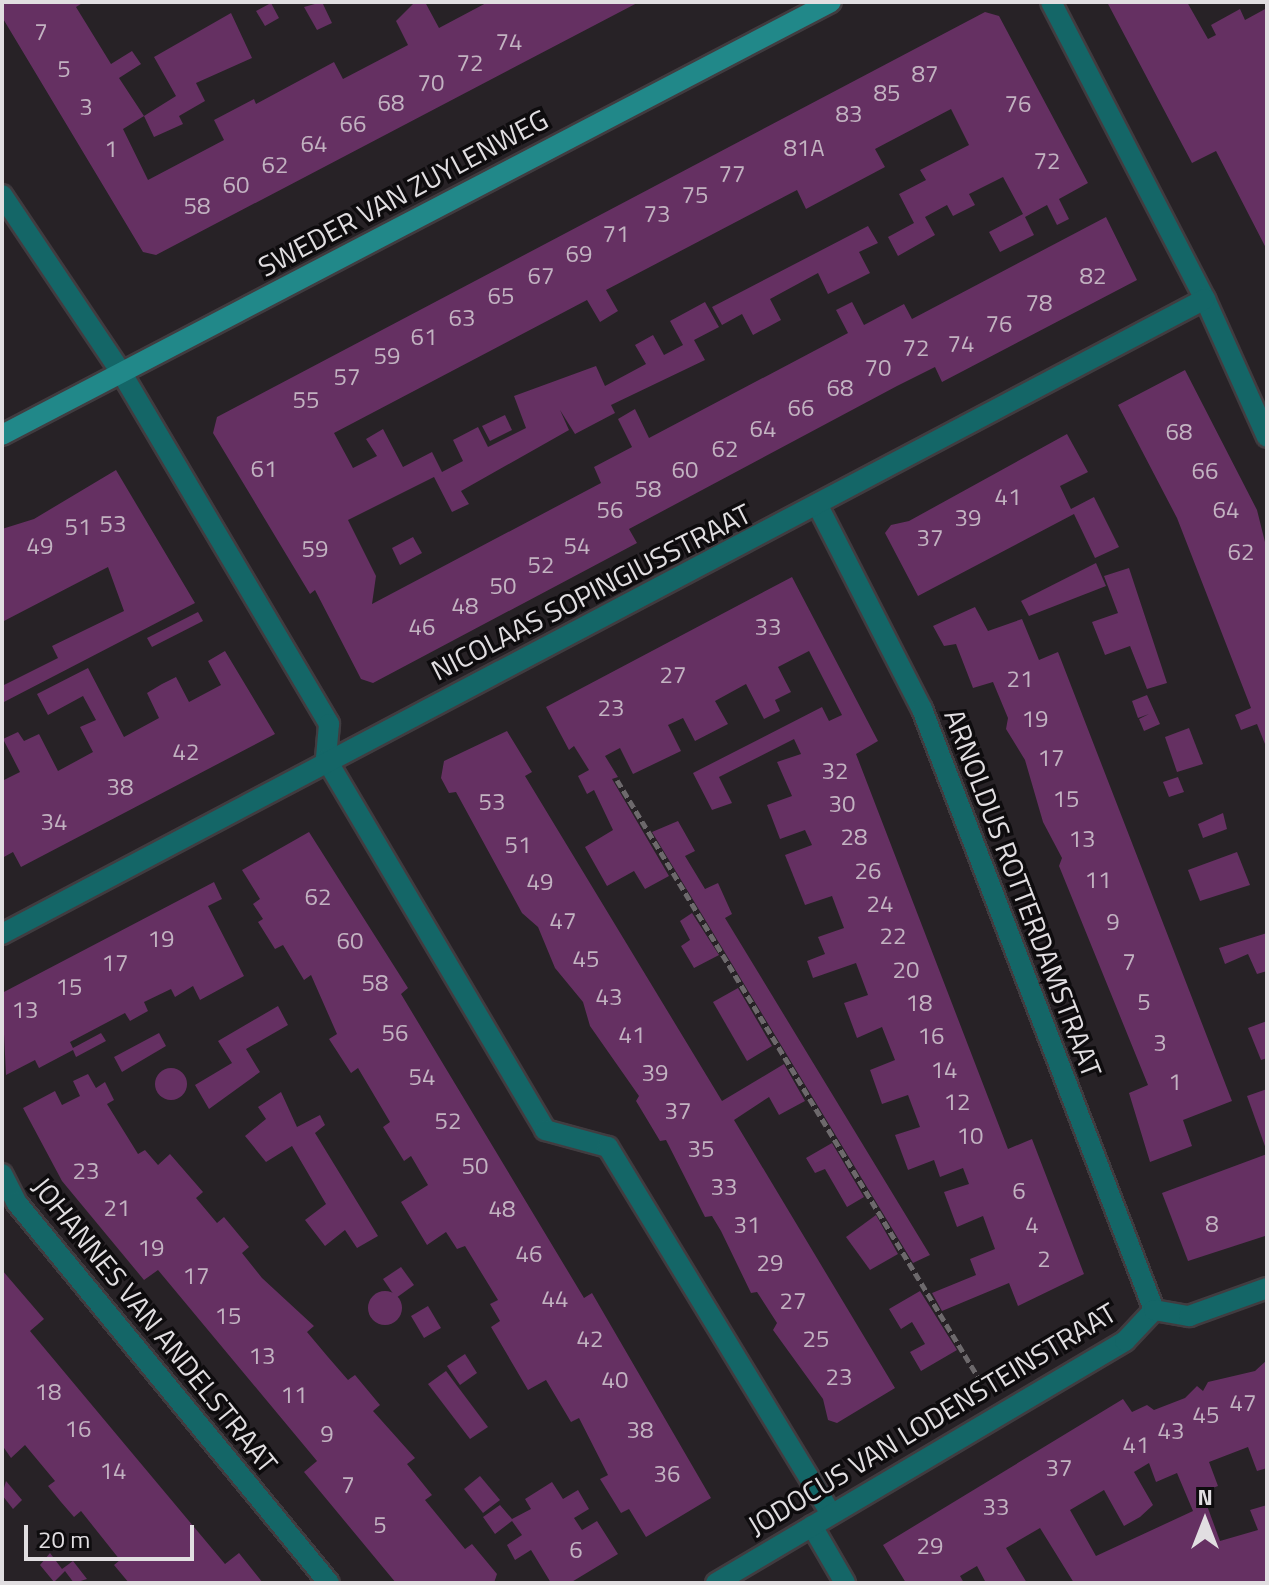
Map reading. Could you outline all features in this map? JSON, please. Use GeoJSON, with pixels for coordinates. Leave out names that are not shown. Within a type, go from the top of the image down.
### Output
{"type":"FeatureCollection","features":[{"type":"Feature","properties":{"kind":"street","name":"SWEDER VAN ZUYLENWEG"},"geometry":{"type":"LineString","coordinates":[[2,435],[831,2]]}},
{"type":"Feature","properties":{"kind":"street"},"geometry":{"type":"LineString","coordinates":[[1051,2],[1205,299],[1267,437]]}},
{"type":"Feature","properties":{"kind":"street"},"geometry":{"type":"LineString","coordinates":[[2,195],[121,372],[329,724],[326,759],[545,1130],[608,1147],[831,1514]]}},
{"type":"Feature","properties":{"kind":"street","name":"NICOLAAS SOPINGIUSSTRAAT"},"geometry":{"type":"LineString","coordinates":[[2,934],[326,759],[818,506],[1205,299]]}},
{"type":"Feature","properties":{"kind":"street","name":"ARNOLDUS ROTTERDAMSTRAAT"},"geometry":{"type":"LineString","coordinates":[[818,506],[922,709],[1154,1310]]}},
{"type":"Feature","properties":{"kind":"street","name":"JOHANNES VAN ANDELSTRAAT"},"geometry":{"type":"LineString","coordinates":[[2,1174],[26,1214],[329,1583]]}},
{"type":"Feature","properties":{"kind":"street","name":"JODOCUS VAN LODENSTEINSTRAAT"},"geometry":{"type":"LineString","coordinates":[[716,1583],[1125,1341],[1154,1310],[1189,1316],[1267,1288]]}},
{"type":"Feature","properties":{"kind":"street"},"geometry":{"type":"LineString","coordinates":[[812,1526],[845,1583]]}},
{"type":"Feature","properties":{"kind":"path"},"geometry":{"type":"LineString","coordinates":[[617,780],[1001,1415]]}},
{"type":"Feature","properties":{"kind":"building"},"geometry":{"type":"Polygon","coordinates":[[[2,2],[84,2],[76,7],[111,64],[132,51],[141,64],[119,78],[144,116],[123,129],[148,180],[224,140],[214,120],[254,99],[256,104],[334,62],[343,79],[408,45],[396,21],[415,2],[425,2],[439,28],[488,2],[639,2],[156,255],[143,252],[2,17],[2,2]]]}},
{"type":"Feature","properties":{"kind":"building"},"geometry":{"type":"Polygon","coordinates":[[[322,2],[332,23],[317,30],[304,7],[322,2]]]}},
{"type":"Feature","properties":{"kind":"building"},"geometry":{"type":"Polygon","coordinates":[[[1107,2],[1187,2],[1208,39],[1216,35],[1211,25],[1240,9],[1245,20],[1267,8],[1267,250],[1216,151],[1192,163],[1107,2]]]}},
{"type":"Feature","properties":{"kind":"building"},"geometry":{"type":"Polygon","coordinates":[[[271,3],[279,18],[265,26],[256,11],[271,3]]]}},
{"type":"Feature","properties":{"kind":"building"},"geometry":{"type":"Polygon","coordinates":[[[985,12],[999,16],[1088,183],[1059,199],[1069,219],[1057,225],[1047,205],[1025,217],[1034,235],[1000,252],[989,232],[1023,214],[1003,177],[969,194],[975,205],[953,216],[947,205],[925,217],[935,235],[898,256],[888,237],[914,223],[899,194],[926,180],[920,170],[969,145],[951,109],[875,149],[885,167],[806,209],[797,190],[606,290],[618,311],[600,322],[587,300],[334,433],[353,468],[377,456],[366,439],[383,429],[403,467],[432,452],[442,472],[463,461],[453,440],[478,427],[488,447],[526,428],[514,396],[596,366],[605,386],[646,364],[635,345],[653,335],[664,355],[683,345],[670,321],[705,302],[719,327],[694,340],[705,360],[611,405],[615,413],[575,434],[560,410],[569,430],[461,491],[469,504],[452,512],[434,477],[348,520],[376,576],[372,604],[601,483],[594,467],[632,447],[618,419],[635,409],[649,438],[848,333],[836,310],[852,302],[864,325],[904,304],[912,319],[1106,217],[1137,280],[942,382],[935,367],[897,386],[629,529],[637,543],[373,683],[361,679],[315,590],[310,594],[213,433],[217,417],[985,12]]]}},
{"type":"Feature","properties":{"kind":"building"},"geometry":{"type":"Polygon","coordinates":[[[231,13],[252,58],[196,83],[205,101],[179,116],[183,124],[154,137],[144,116],[176,96],[154,57],[231,13]]]}},
{"type":"Feature","properties":{"kind":"building"},"geometry":{"type":"Polygon","coordinates":[[[868,226],[878,243],[859,252],[870,273],[828,294],[818,273],[770,299],[781,320],[753,335],[742,314],[722,325],[712,307],[868,226]]]}},
{"type":"Feature","properties":{"kind":"building"},"geometry":{"type":"Polygon","coordinates":[[[1185,370],[1257,510],[1267,550],[1267,749],[1257,724],[1241,730],[1235,715],[1251,708],[1177,518],[1118,405],[1185,370]]]}},
{"type":"Feature","properties":{"kind":"building"},"geometry":{"type":"Polygon","coordinates":[[[505,415],[512,430],[490,441],[482,426],[505,415]]]}},
{"type":"Feature","properties":{"kind":"building"},"geometry":{"type":"Polygon","coordinates":[[[1067,434],[1088,472],[1060,486],[1071,509],[1094,497],[1119,547],[1095,558],[1074,514],[918,596],[885,533],[891,525],[909,521],[1067,434]]]}},
{"type":"Feature","properties":{"kind":"building"},"geometry":{"type":"Polygon","coordinates":[[[116,470],[195,603],[2,703],[2,686],[58,658],[52,646],[124,611],[108,567],[2,622],[2,529],[34,519],[116,470]]]}},
{"type":"Feature","properties":{"kind":"building"},"geometry":{"type":"Polygon","coordinates":[[[413,537],[422,553],[400,565],[392,548],[413,537]]]}},
{"type":"Feature","properties":{"kind":"building"},"geometry":{"type":"Polygon","coordinates":[[[1096,563],[1106,586],[1029,616],[1021,601],[1096,563]]]}},
{"type":"Feature","properties":{"kind":"building"},"geometry":{"type":"Polygon","coordinates":[[[1129,568],[1167,683],[1147,689],[1130,646],[1105,655],[1092,622],[1118,613],[1104,576],[1129,568]]]}},
{"type":"Feature","properties":{"kind":"building"},"geometry":{"type":"Polygon","coordinates":[[[792,577],[878,741],[856,754],[1008,1149],[1032,1139],[1084,1274],[1018,1306],[1009,1283],[942,1311],[932,1293],[976,1275],[970,1259],[995,1249],[983,1216],[957,1227],[944,1192],[969,1184],[963,1168],[940,1177],[934,1160],[908,1170],[895,1135],[920,1127],[908,1095],[882,1104],[870,1070],[895,1060],[882,1027],[857,1038],[844,1003],[868,995],[856,963],[813,978],[807,961],[825,954],[818,937],[844,928],[832,896],[805,905],[785,855],[812,845],[805,830],[780,839],[767,805],[792,796],[777,762],[801,754],[794,739],[719,777],[732,803],[712,810],[693,773],[822,707],[829,721],[842,715],[809,651],[778,667],[791,692],[775,700],[780,711],[764,719],[746,684],[715,701],[728,724],[695,741],[683,718],[668,725],[681,751],[633,774],[620,748],[605,756],[618,777],[612,779],[669,876],[645,889],[634,871],[607,886],[585,847],[613,830],[594,790],[587,794],[578,776],[589,770],[574,746],[569,750],[546,707],[792,577]]]}},
{"type":"Feature","properties":{"kind":"building"},"geometry":{"type":"Polygon","coordinates":[[[975,607],[988,631],[1022,619],[1039,660],[1058,652],[1232,1101],[1183,1120],[1192,1146],[1150,1162],[1129,1093],[1148,1085],[1059,866],[1062,858],[1043,822],[1025,760],[1006,729],[1008,718],[993,682],[973,688],[956,644],[944,646],[933,626],[975,607]]]}},
{"type":"Feature","properties":{"kind":"building"},"geometry":{"type":"Polygon","coordinates":[[[198,612],[203,621],[152,647],[147,638],[198,612]]]}},
{"type":"Feature","properties":{"kind":"building"},"geometry":{"type":"Polygon","coordinates":[[[225,651],[275,734],[21,867],[13,852],[2,858],[2,781],[20,772],[3,739],[18,732],[24,741],[39,734],[58,771],[93,752],[80,727],[96,720],[83,696],[48,715],[37,694],[88,668],[124,737],[159,718],[147,693],[162,684],[176,677],[189,702],[221,685],[208,661],[225,651]]]}},
{"type":"Feature","properties":{"kind":"building"},"geometry":{"type":"Polygon","coordinates":[[[1147,695],[1160,724],[1144,731],[1139,719],[1149,714],[1138,718],[1132,701],[1147,695]]]}},
{"type":"Feature","properties":{"kind":"building"},"geometry":{"type":"Polygon","coordinates":[[[1189,728],[1203,764],[1177,772],[1165,737],[1189,728]]]}},
{"type":"Feature","properties":{"kind":"building"},"geometry":{"type":"Polygon","coordinates":[[[507,731],[532,772],[525,776],[722,1101],[784,1064],[805,1101],[779,1115],[769,1097],[734,1120],[895,1388],[837,1423],[828,1420],[823,1399],[773,1330],[777,1323],[757,1292],[751,1293],[712,1216],[705,1217],[666,1140],[660,1141],[636,1101],[639,1096],[590,1026],[583,1002],[555,968],[538,927],[522,913],[456,792],[449,793],[441,778],[444,761],[507,731]]]}},
{"type":"Feature","properties":{"kind":"building"},"geometry":{"type":"Polygon","coordinates":[[[1178,777],[1184,792],[1169,797],[1163,782],[1178,777]]]}},
{"type":"Feature","properties":{"kind":"building"},"geometry":{"type":"Polygon","coordinates":[[[1223,813],[1227,829],[1203,838],[1198,824],[1223,813]]]}},
{"type":"Feature","properties":{"kind":"building"},"geometry":{"type":"Polygon","coordinates":[[[678,821],[695,851],[685,856],[705,889],[718,883],[732,914],[725,918],[930,1255],[913,1263],[652,832],[678,821]]]}},
{"type":"Feature","properties":{"kind":"building"},"geometry":{"type":"Polygon","coordinates":[[[309,832],[408,988],[401,994],[584,1298],[592,1293],[711,1498],[646,1537],[629,1509],[621,1513],[600,1479],[608,1475],[579,1418],[571,1422],[546,1380],[528,1390],[491,1327],[500,1321],[490,1304],[498,1300],[465,1246],[457,1249],[446,1232],[427,1245],[401,1202],[428,1185],[411,1156],[404,1161],[383,1127],[390,1122],[358,1068],[351,1073],[329,1039],[337,1034],[311,975],[304,980],[283,945],[275,949],[258,922],[263,919],[253,904],[260,899],[242,870],[309,832]]]}},
{"type":"Feature","properties":{"kind":"building"},"geometry":{"type":"Polygon","coordinates":[[[1237,852],[1250,885],[1200,901],[1188,870],[1237,852]]]}},
{"type":"Feature","properties":{"kind":"building"},"geometry":{"type":"Polygon","coordinates":[[[214,882],[222,899],[208,906],[244,976],[200,1000],[193,986],[175,997],[171,989],[144,1002],[148,1011],[130,1021],[125,1013],[70,1042],[73,1048],[101,1033],[106,1041],[76,1057],[73,1050],[39,1068],[35,1060],[6,1075],[2,993],[214,882]]]}},
{"type":"Feature","properties":{"kind":"building"},"geometry":{"type":"Polygon","coordinates":[[[692,913],[719,955],[694,968],[681,946],[690,940],[680,921],[692,913]]]}},
{"type":"Feature","properties":{"kind":"building"},"geometry":{"type":"Polygon","coordinates":[[[1267,933],[1267,971],[1257,974],[1248,954],[1225,964],[1219,948],[1267,933]]]}},
{"type":"Feature","properties":{"kind":"building"},"geometry":{"type":"Polygon","coordinates":[[[738,988],[772,1046],[747,1061],[713,1002],[738,988]]]}},
{"type":"Feature","properties":{"kind":"building"},"geometry":{"type":"Polygon","coordinates":[[[278,1006],[288,1025],[246,1049],[260,1072],[209,1109],[195,1085],[232,1063],[218,1041],[278,1006]]]}},
{"type":"Feature","properties":{"kind":"building"},"geometry":{"type":"Polygon","coordinates":[[[1267,1021],[1267,1058],[1261,1060],[1248,1028],[1267,1021]]]}},
{"type":"Feature","properties":{"kind":"building"},"geometry":{"type":"Polygon","coordinates":[[[159,1033],[166,1046],[122,1072],[114,1057],[159,1033]]]}},
{"type":"Feature","properties":{"kind":"building"},"geometry":{"type":"Polygon","coordinates":[[[171,1068],[183,1072],[187,1084],[183,1096],[171,1100],[159,1096],[155,1084],[159,1072],[171,1068]]]}},
{"type":"Feature","properties":{"kind":"building"},"geometry":{"type":"Polygon","coordinates":[[[88,1074],[96,1088],[105,1082],[114,1100],[107,1104],[138,1154],[145,1150],[158,1165],[170,1154],[203,1192],[196,1198],[217,1223],[224,1217],[249,1247],[242,1253],[262,1278],[314,1326],[307,1332],[348,1380],[355,1375],[380,1405],[373,1411],[415,1458],[407,1464],[432,1495],[425,1500],[465,1549],[472,1544],[497,1574],[494,1583],[396,1583],[304,1472],[317,1461],[158,1270],[144,1280],[62,1181],[23,1108],[55,1091],[62,1105],[80,1096],[73,1081],[88,1074]]]}},
{"type":"Feature","properties":{"kind":"building"},"geometry":{"type":"Polygon","coordinates":[[[1267,1089],[1267,1149],[1266,1149],[1247,1096],[1267,1089]]]}},
{"type":"Feature","properties":{"kind":"building"},"geometry":{"type":"Polygon","coordinates":[[[281,1092],[297,1127],[320,1115],[325,1125],[315,1133],[378,1236],[357,1248],[345,1230],[325,1246],[305,1220],[326,1204],[292,1146],[266,1162],[245,1136],[266,1119],[258,1107],[281,1092]]]}},
{"type":"Feature","properties":{"kind":"building"},"geometry":{"type":"Polygon","coordinates":[[[832,1143],[864,1197],[847,1207],[825,1169],[815,1173],[806,1158],[832,1143]]]}},
{"type":"Feature","properties":{"kind":"building"},"geometry":{"type":"Polygon","coordinates":[[[1267,1154],[1265,1236],[1188,1261],[1162,1193],[1267,1154]]]}},
{"type":"Feature","properties":{"kind":"building"},"geometry":{"type":"Polygon","coordinates":[[[876,1215],[898,1254],[870,1270],[846,1237],[876,1215]]]}},
{"type":"Feature","properties":{"kind":"building"},"geometry":{"type":"Polygon","coordinates":[[[401,1267],[414,1285],[396,1298],[383,1279],[401,1267]]]}},
{"type":"Feature","properties":{"kind":"building"},"geometry":{"type":"Polygon","coordinates":[[[2,1270],[44,1319],[30,1331],[225,1564],[239,1553],[263,1583],[129,1583],[114,1565],[120,1560],[81,1511],[74,1517],[61,1502],[48,1486],[55,1481],[25,1445],[11,1458],[2,1445],[2,1270]]]}},
{"type":"Feature","properties":{"kind":"building"},"geometry":{"type":"Polygon","coordinates":[[[385,1291],[397,1296],[402,1308],[397,1320],[385,1325],[373,1320],[368,1308],[373,1296],[385,1291]]]}},
{"type":"Feature","properties":{"kind":"building"},"geometry":{"type":"Polygon","coordinates":[[[920,1291],[957,1350],[921,1371],[910,1352],[925,1344],[912,1322],[901,1329],[889,1309],[920,1291]]]}},
{"type":"Feature","properties":{"kind":"building"},"geometry":{"type":"Polygon","coordinates":[[[428,1306],[441,1328],[424,1338],[411,1316],[428,1306]]]}},
{"type":"Feature","properties":{"kind":"building"},"geometry":{"type":"Polygon","coordinates":[[[465,1354],[477,1373],[460,1385],[447,1366],[465,1354]]]}},
{"type":"Feature","properties":{"kind":"building"},"geometry":{"type":"Polygon","coordinates":[[[1267,1360],[1267,1468],[1257,1471],[1248,1447],[1209,1462],[1218,1486],[1202,1492],[1220,1541],[1258,1530],[1250,1510],[1267,1505],[1267,1583],[1074,1583],[1040,1528],[1006,1548],[1027,1583],[986,1583],[977,1566],[960,1576],[964,1583],[906,1583],[883,1545],[1123,1399],[1132,1412],[1147,1405],[1154,1410],[1185,1398],[1197,1386],[1203,1391],[1208,1382],[1255,1371],[1267,1360]],[[1149,1463],[1134,1472],[1153,1505],[1124,1526],[1104,1490],[1070,1510],[1096,1556],[1193,1511],[1177,1473],[1156,1482],[1149,1463]]]}},
{"type":"Feature","properties":{"kind":"building"},"geometry":{"type":"Polygon","coordinates":[[[446,1371],[488,1427],[470,1439],[428,1384],[446,1371]]]}},
{"type":"Feature","properties":{"kind":"building"},"geometry":{"type":"Polygon","coordinates":[[[480,1476],[500,1500],[483,1513],[464,1489],[480,1476]]]}},
{"type":"Feature","properties":{"kind":"building"},"geometry":{"type":"Polygon","coordinates":[[[6,1481],[22,1500],[13,1509],[2,1495],[6,1481]]]}},
{"type":"Feature","properties":{"kind":"building"},"geometry":{"type":"Polygon","coordinates":[[[552,1482],[563,1499],[578,1490],[589,1509],[574,1518],[582,1530],[597,1521],[618,1554],[570,1583],[551,1583],[531,1550],[515,1560],[507,1545],[522,1535],[512,1521],[495,1534],[483,1517],[500,1505],[512,1519],[531,1509],[525,1499],[552,1482]]]}},
{"type":"Feature","properties":{"kind":"building"},"geometry":{"type":"Polygon","coordinates":[[[50,1553],[62,1569],[73,1561],[87,1579],[74,1583],[65,1571],[54,1582],[40,1565],[50,1553]]]}}]}
